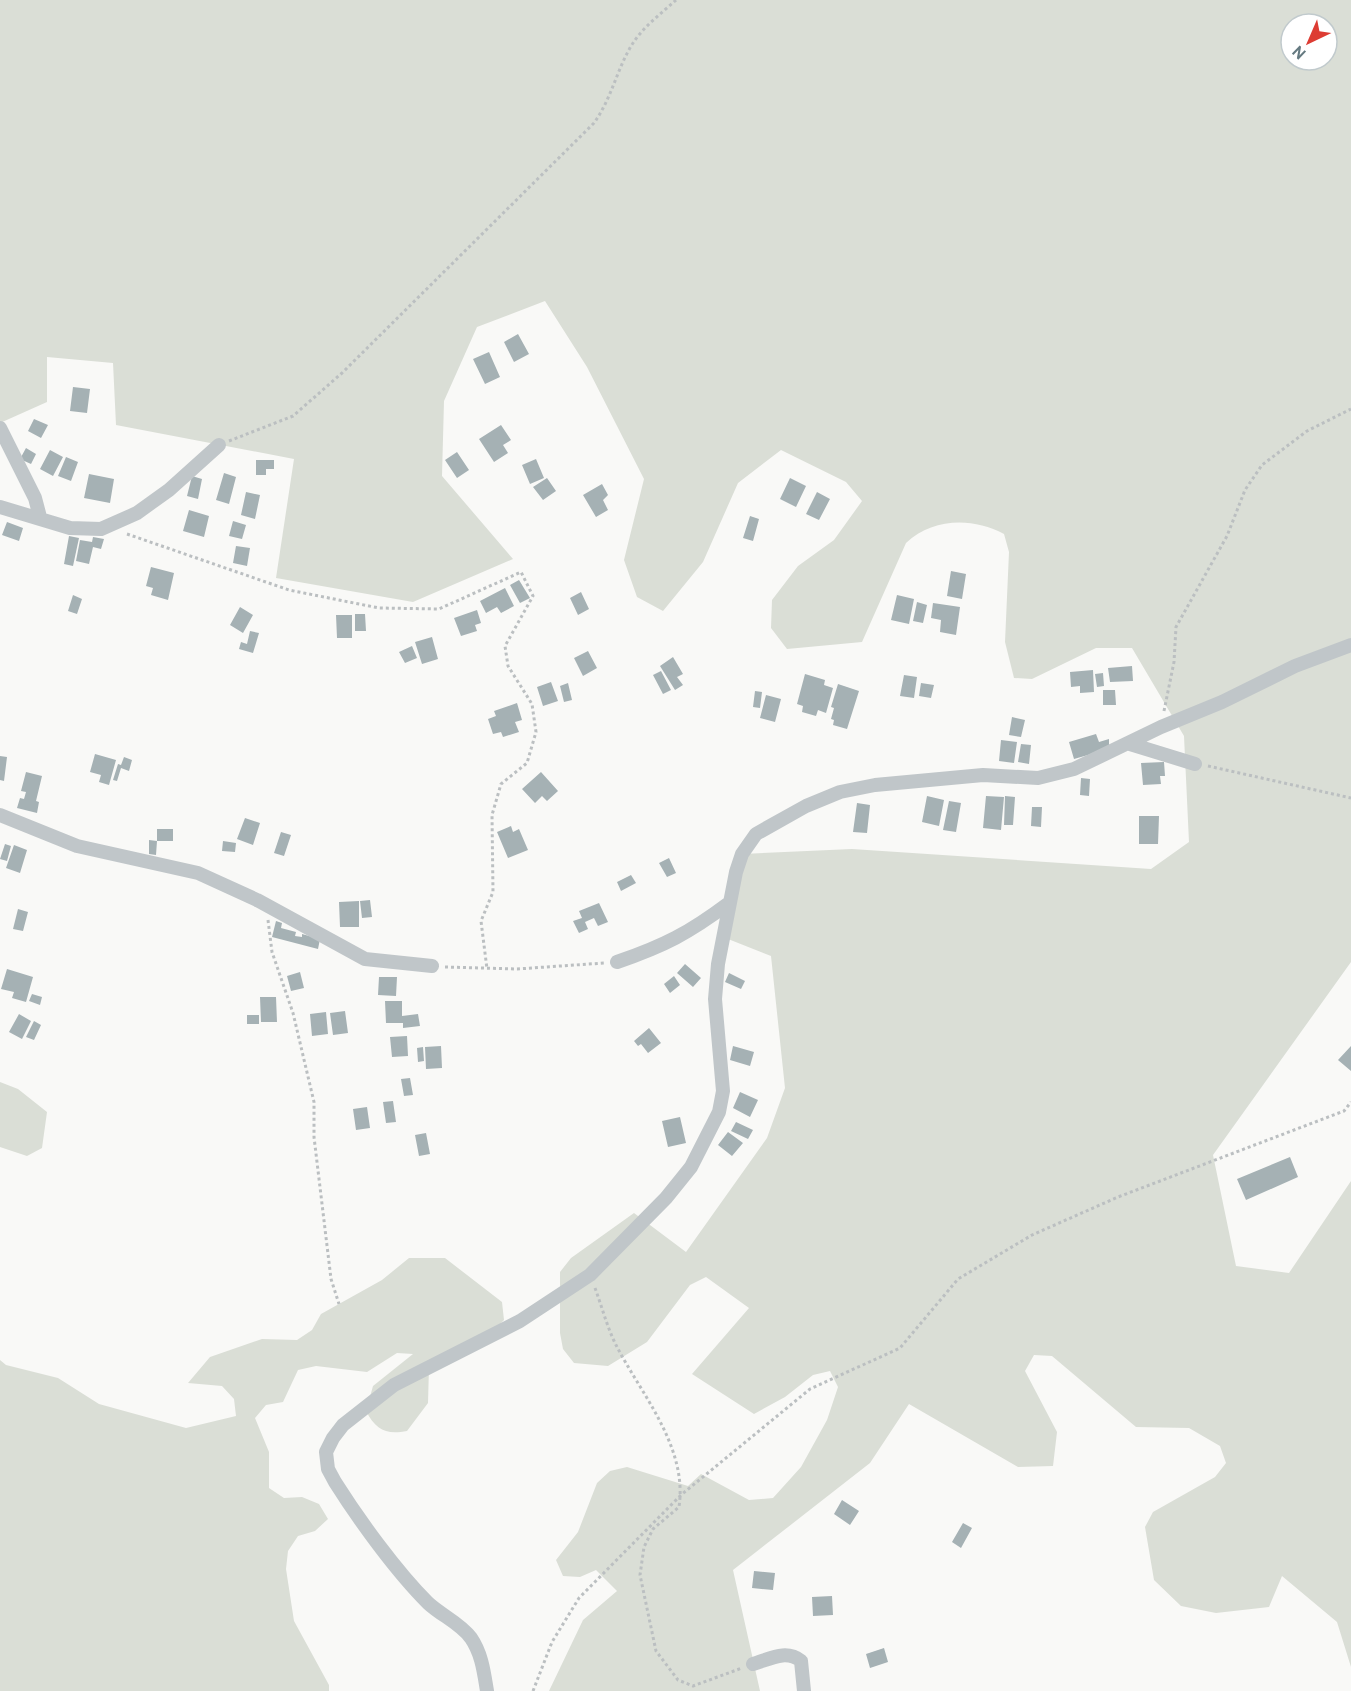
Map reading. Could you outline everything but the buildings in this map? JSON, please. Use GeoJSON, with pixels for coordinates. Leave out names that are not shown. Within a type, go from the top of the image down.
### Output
{"type":"FeatureCollection","features":[{"type":"Feature","properties":{"kind":"street"},"geometry":{"type":"LineString","coordinates":[[0,428],[35,498],[40,518]]}},
{"type":"Feature","properties":{"kind":"street"},"geometry":{"type":"LineString","coordinates":[[0,507],[70,528],[101,529],[145,508],[169,490],[219,445]]}},
{"type":"Feature","properties":{"kind":"street"},"geometry":{"type":"LineString","coordinates":[[487,1691],[480,1655],[472,1640],[463,1629],[428,1603],[388,1553],[335,1482],[328,1469],[326,1452],[343,1425],[394,1385],[520,1321],[590,1275],[681,1182],[704,1146],[719,1112],[723,1091],[715,999],[718,964],[729,903],[742,854],[756,834],[806,806],[840,792],[874,785],[983,775],[1038,778],[1074,770],[1161,727],[1222,702],[1296,666],[1351,645]]}},
{"type":"Feature","properties":{"kind":"street"},"geometry":{"type":"LineString","coordinates":[[1130,744],[1195,764]]}},
{"type":"Feature","properties":{"kind":"street"},"geometry":{"type":"LineString","coordinates":[[0,815],[77,846],[198,873],[269,906],[365,959],[432,966]]}},
{"type":"Feature","properties":{"kind":"street"},"geometry":{"type":"LineString","coordinates":[[617,962],[656,948],[690,932],[729,903]]}},
{"type":"Feature","properties":{"kind":"street"},"geometry":{"type":"LineString","coordinates":[[753,1664],[787,1654],[795,1656],[801,1661],[804,1691]]}},
{"type":"Feature","properties":{"kind":"path"},"geometry":{"type":"LineString","coordinates":[[219,445],[293,416],[342,373],[594,123],[605,107],[633,44],[645,28],[676,0]]}},
{"type":"Feature","properties":{"kind":"path"},"geometry":{"type":"LineString","coordinates":[[1161,727],[1174,662],[1176,627],[1227,536],[1245,490],[1262,465],[1307,431],[1351,409]]}},
{"type":"Feature","properties":{"kind":"path"},"geometry":{"type":"LineString","coordinates":[[101,529],[134,535],[289,590],[379,608],[440,609],[521,573],[533,596],[505,646],[508,666],[532,704],[536,732],[527,763],[501,784],[492,815],[493,892],[481,921],[487,969]]}},
{"type":"Feature","properties":{"kind":"path"},"geometry":{"type":"LineString","coordinates":[[1195,764],[1351,798]]}},
{"type":"Feature","properties":{"kind":"path"},"geometry":{"type":"LineString","coordinates":[[269,906],[268,929],[272,952],[293,1013],[314,1102],[314,1137],[331,1279],[339,1304]]}},
{"type":"Feature","properties":{"kind":"path"},"geometry":{"type":"LineString","coordinates":[[432,966],[487,969],[555,968],[617,962]]}},
{"type":"Feature","properties":{"kind":"path"},"geometry":{"type":"LineString","coordinates":[[533,1691],[552,1642],[579,1598],[681,1495],[810,1389],[900,1348],[958,1279],[1032,1235],[1118,1197],[1344,1111],[1351,1102]]}},
{"type":"Feature","properties":{"kind":"path"},"geometry":{"type":"LineString","coordinates":[[590,1275],[615,1342],[658,1416],[676,1464],[681,1495],[680,1506],[652,1529],[644,1547],[640,1575],[656,1651],[678,1680],[693,1686],[753,1664]]}},
{"type":"Feature","properties":{"kind":"shaded area"},"geometry":{"type":"Polygon","coordinates":[[[0,0],[1351,0],[1351,962],[1213,1155],[1236,1266],[1289,1273],[1351,1181],[1351,1667],[1337,1622],[1282,1576],[1269,1607],[1216,1613],[1181,1606],[1154,1580],[1145,1527],[1153,1512],[1215,1477],[1226,1463],[1220,1446],[1189,1428],[1136,1427],[1052,1356],[1034,1355],[1025,1371],[1057,1432],[1053,1466],[1018,1467],[909,1404],[870,1463],[733,1570],[760,1691],[549,1691],[583,1620],[617,1591],[596,1570],[580,1577],[563,1576],[556,1560],[578,1532],[597,1483],[610,1471],[627,1467],[688,1486],[701,1474],[749,1500],[773,1498],[801,1467],[827,1420],[838,1387],[830,1371],[813,1375],[785,1397],[754,1414],[692,1374],[749,1308],[706,1277],[690,1285],[647,1342],[608,1366],[574,1363],[563,1349],[560,1333],[560,1272],[571,1258],[634,1213],[686,1252],[767,1138],[785,1088],[771,956],[723,937],[742,854],[852,849],[1151,869],[1189,842],[1184,736],[1132,648],[1096,648],[1032,679],[1014,678],[1005,642],[1009,552],[1004,534],[979,525],[953,523],[928,529],[906,543],[862,642],[787,649],[771,628],[772,600],[798,566],[834,540],[862,501],[846,482],[781,450],[738,483],[703,562],[663,611],[637,597],[624,560],[644,479],[587,367],[545,301],[477,327],[444,401],[442,476],[513,559],[413,602],[276,578],[294,459],[116,425],[113,363],[47,357],[47,402],[0,423],[0,0]]]}},
{"type":"Feature","properties":{"kind":"shaded area"},"geometry":{"type":"Polygon","coordinates":[[[0,1082],[18,1089],[47,1112],[42,1148],[27,1156],[0,1147],[0,1082]]]}},
{"type":"Feature","properties":{"kind":"shaded area"},"geometry":{"type":"Polygon","coordinates":[[[409,1258],[445,1258],[502,1302],[504,1320],[491,1333],[429,1367],[428,1403],[407,1431],[382,1430],[366,1411],[373,1386],[413,1354],[397,1353],[367,1372],[316,1366],[298,1370],[283,1402],[266,1405],[255,1418],[269,1452],[269,1488],[284,1498],[302,1497],[319,1504],[328,1519],[315,1531],[298,1536],[288,1551],[286,1569],[294,1621],[329,1685],[329,1691],[0,1691],[0,1360],[6,1365],[58,1378],[99,1404],[186,1428],[236,1416],[234,1399],[222,1386],[188,1383],[210,1357],[262,1339],[297,1340],[312,1330],[321,1314],[382,1280],[409,1258]]]}}]}
